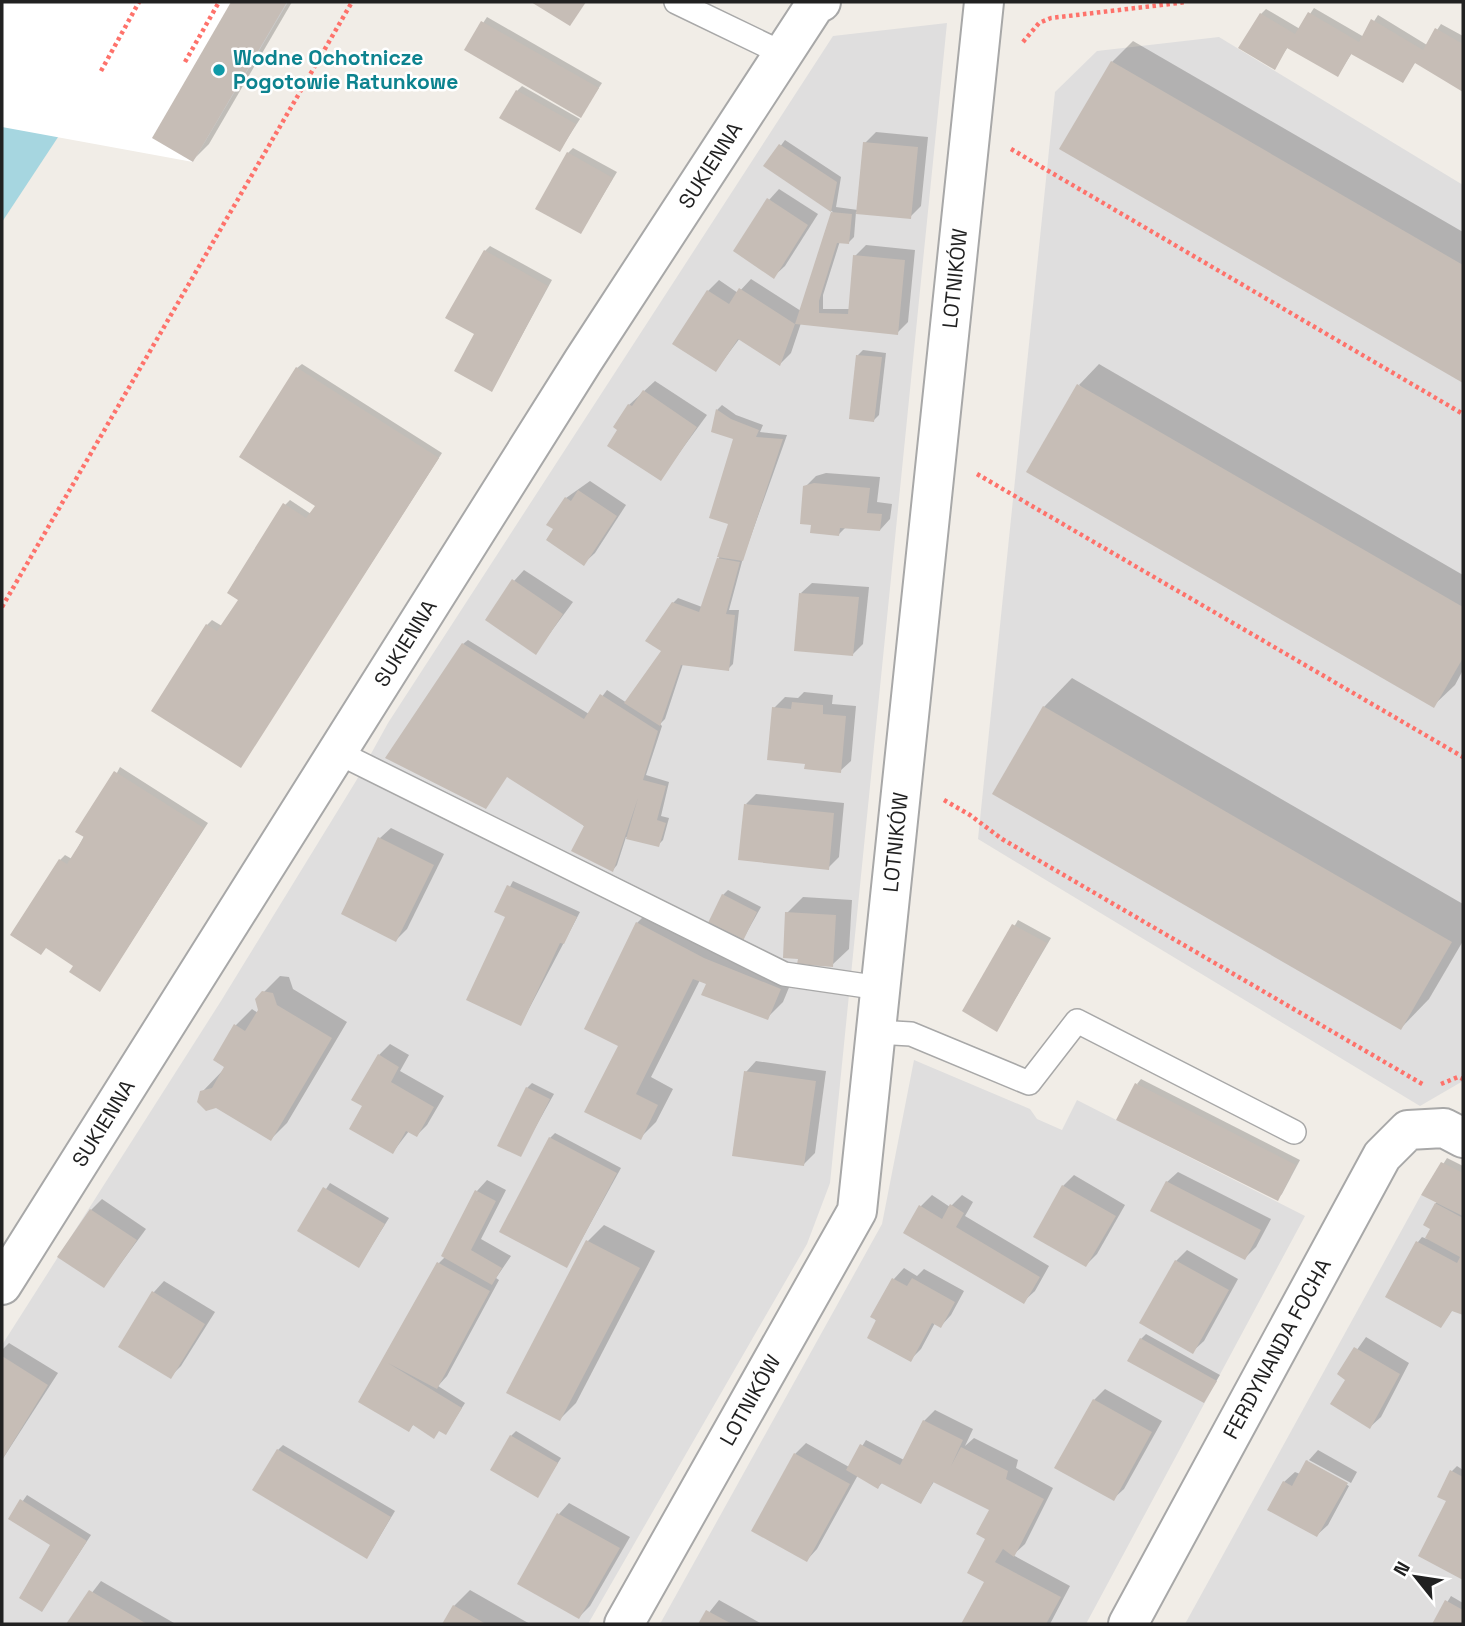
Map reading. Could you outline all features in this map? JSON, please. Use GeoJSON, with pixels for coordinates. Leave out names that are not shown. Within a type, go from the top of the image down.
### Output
{"type":"FeatureCollection","features":[{"type":"Feature","properties":{"kind":"street","name":"LOTNIKÓW"},"geometry":{"type":"LineString","coordinates":[[624,1624],[857,1211],[984,2]]}},
{"type":"Feature","properties":{"kind":"street","name":"SUKIENNA"},"geometry":{"type":"LineString","coordinates":[[2,1285],[576,373],[818,3]]}},
{"type":"Feature","properties":{"kind":"street","name":"FERDYNANDA FOCHA"},"geometry":{"type":"LineString","coordinates":[[1128,1624],[1382,1156],[1408,1130],[1444,1128],[1463,1138]]}},
{"type":"Feature","properties":{"kind":"lane"},"geometry":{"type":"LineString","coordinates":[[676,2],[784,54]]}},
{"type":"Feature","properties":{"kind":"lane"},"geometry":{"type":"LineString","coordinates":[[337,752],[784,974],[880,988]]}},
{"type":"Feature","properties":{"kind":"lane"},"geometry":{"type":"LineString","coordinates":[[876,1032],[911,1034],[1029,1083],[1076,1021],[1294,1132]]}},
{"type":"Feature","properties":{"kind":"path"},"geometry":{"type":"LineString","coordinates":[[101,72],[139,2]]}},
{"type":"Feature","properties":{"kind":"path"},"geometry":{"type":"LineString","coordinates":[[185,62],[219,2]]}},
{"type":"Feature","properties":{"kind":"path"},"geometry":{"type":"LineString","coordinates":[[2,607],[352,2]]}},
{"type":"Feature","properties":{"kind":"path"},"geometry":{"type":"LineString","coordinates":[[979,48],[1021,53],[1030,32],[1051,18],[1187,2]]}},
{"type":"Feature","properties":{"kind":"path"},"geometry":{"type":"LineString","coordinates":[[1012,135],[1011,149],[1463,414]]}},
{"type":"Feature","properties":{"kind":"path"},"geometry":{"type":"LineString","coordinates":[[977,474],[1463,757]]}},
{"type":"Feature","properties":{"kind":"path"},"geometry":{"type":"LineString","coordinates":[[944,800],[971,814],[1002,839],[1430,1089],[1458,1077],[1463,1079]]}},
{"type":"Feature","properties":{"kind":"shaded area"},"geometry":{"type":"Polygon","coordinates":[[[947,23],[830,1183],[807,1244],[588,1624],[2,1624],[2,1345],[221,1001],[356,781],[388,723],[833,36],[947,23]]]}},
{"type":"Feature","properties":{"kind":"shaded area"},"geometry":{"type":"Polygon","coordinates":[[[1219,37],[1463,185],[1463,1081],[1420,1106],[978,839],[1055,92],[1097,51],[1219,37]]]}},
{"type":"Feature","properties":{"kind":"shaded area"},"geometry":{"type":"Polygon","coordinates":[[[914,1060],[1030,1109],[1037,1119],[1062,1130],[1077,1100],[1305,1216],[1086,1624],[660,1624],[882,1224],[914,1060]]]}},
{"type":"Feature","properties":{"kind":"shaded area"},"geometry":{"type":"Polygon","coordinates":[[[1421,1195],[1463,1216],[1463,1624],[1185,1624],[1421,1195]]]}},
{"type":"Feature","properties":{"kind":"water"},"geometry":{"type":"Polygon","coordinates":[[[2,2],[101,72],[2,222],[2,2]]]}},
{"type":"Feature","properties":{"kind":"pier"},"geometry":{"type":"Polygon","coordinates":[[[2,2],[288,2],[193,162],[2,127],[2,2]]]}},
{"type":"Feature","properties":{"kind":"building","name":"Wodne Ochotnicze Pogotowie Ratunkowe"},"geometry":{"type":"Polygon","coordinates":[[[231,2],[287,2],[193,162],[152,138],[231,2]]]}},
{"type":"Feature","properties":{"kind":"building"},"geometry":{"type":"Polygon","coordinates":[[[531,2],[586,2],[570,26],[531,2]]]}},
{"type":"Feature","properties":{"kind":"building"},"geometry":{"type":"Polygon","coordinates":[[[1308,12],[1359,42],[1371,19],[1423,50],[1435,28],[1463,44],[1463,92],[1415,63],[1403,83],[1351,54],[1338,77],[1287,48],[1275,70],[1238,48],[1260,13],[1295,34],[1308,12]]]}},
{"type":"Feature","properties":{"kind":"building"},"geometry":{"type":"Polygon","coordinates":[[[481,21],[599,88],[581,118],[464,50],[481,21]]]}},
{"type":"Feature","properties":{"kind":"building"},"geometry":{"type":"Polygon","coordinates":[[[1111,61],[1463,265],[1463,383],[1059,149],[1111,61]]]}},
{"type":"Feature","properties":{"kind":"building"},"geometry":{"type":"Polygon","coordinates":[[[516,90],[576,124],[560,152],[499,118],[516,90]]]}},
{"type":"Feature","properties":{"kind":"building"},"geometry":{"type":"Polygon","coordinates":[[[863,142],[918,147],[911,219],[856,214],[863,142]]]}},
{"type":"Feature","properties":{"kind":"building"},"geometry":{"type":"Polygon","coordinates":[[[779,144],[837,182],[831,212],[763,166],[779,144]]]}},
{"type":"Feature","properties":{"kind":"building"},"geometry":{"type":"Polygon","coordinates":[[[567,152],[613,178],[581,234],[535,209],[567,152]]]}},
{"type":"Feature","properties":{"kind":"building"},"geometry":{"type":"Polygon","coordinates":[[[767,198],[808,225],[774,279],[733,251],[767,198]]]}},
{"type":"Feature","properties":{"kind":"building"},"geometry":{"type":"Polygon","coordinates":[[[831,212],[852,214],[849,244],[837,243],[819,301],[819,313],[848,314],[853,255],[905,260],[898,335],[795,324],[831,212]]]}},
{"type":"Feature","properties":{"kind":"building"},"geometry":{"type":"Polygon","coordinates":[[[484,250],[548,286],[492,392],[454,371],[474,334],[445,318],[484,250]]]}},
{"type":"Feature","properties":{"kind":"building"},"geometry":{"type":"Polygon","coordinates":[[[739,288],[795,324],[780,366],[738,339],[716,372],[672,344],[707,290],[729,304],[739,288]]]}},
{"type":"Feature","properties":{"kind":"building"},"geometry":{"type":"Polygon","coordinates":[[[856,355],[882,357],[874,422],[849,419],[856,355]]]}},
{"type":"Feature","properties":{"kind":"building"},"geometry":{"type":"Polygon","coordinates":[[[296,367],[439,458],[241,768],[151,711],[206,624],[217,631],[238,600],[227,593],[283,503],[306,518],[315,506],[239,457],[296,367]]]}},
{"type":"Feature","properties":{"kind":"building"},"geometry":{"type":"Polygon","coordinates":[[[1077,384],[1463,607],[1463,658],[1434,708],[1026,472],[1077,384]]]}},
{"type":"Feature","properties":{"kind":"building"},"geometry":{"type":"Polygon","coordinates":[[[643,390],[697,427],[661,481],[607,446],[617,430],[613,427],[628,404],[632,406],[643,390]]]}},
{"type":"Feature","properties":{"kind":"building"},"geometry":{"type":"Polygon","coordinates":[[[716,409],[731,419],[759,430],[756,437],[783,439],[743,561],[717,557],[728,524],[709,518],[733,439],[711,432],[716,409]]]}},
{"type":"Feature","properties":{"kind":"building"},"geometry":{"type":"Polygon","coordinates":[[[814,483],[870,488],[867,513],[882,514],[880,531],[840,528],[839,536],[810,533],[811,525],[800,524],[803,486],[814,483]]]}},
{"type":"Feature","properties":{"kind":"building"},"geometry":{"type":"Polygon","coordinates":[[[578,490],[617,516],[584,566],[546,540],[553,529],[546,525],[565,497],[571,501],[578,490]]]}},
{"type":"Feature","properties":{"kind":"building"},"geometry":{"type":"Polygon","coordinates":[[[717,558],[740,562],[726,614],[735,615],[729,671],[681,665],[660,726],[624,703],[661,651],[645,641],[672,602],[699,612],[717,558]]]}},
{"type":"Feature","properties":{"kind":"building"},"geometry":{"type":"Polygon","coordinates":[[[512,579],[563,614],[536,655],[485,620],[512,579]]]}},
{"type":"Feature","properties":{"kind":"building"},"geometry":{"type":"Polygon","coordinates":[[[799,593],[859,597],[853,656],[794,651],[799,593]]]}},
{"type":"Feature","properties":{"kind":"building"},"geometry":{"type":"Polygon","coordinates":[[[462,643],[584,719],[600,694],[658,731],[643,780],[666,786],[657,820],[666,823],[659,847],[626,839],[638,798],[613,872],[571,851],[584,826],[507,777],[486,809],[385,758],[462,643]]]}},
{"type":"Feature","properties":{"kind":"building"},"geometry":{"type":"Polygon","coordinates":[[[792,702],[823,705],[823,714],[846,716],[841,773],[804,769],[805,764],[767,760],[772,707],[791,709],[792,702]]]}},
{"type":"Feature","properties":{"kind":"building"},"geometry":{"type":"Polygon","coordinates":[[[1043,706],[1452,942],[1401,1030],[992,794],[1043,706]]]}},
{"type":"Feature","properties":{"kind":"building"},"geometry":{"type":"Polygon","coordinates":[[[114,771],[204,828],[100,992],[69,972],[73,966],[46,948],[41,955],[10,935],[59,859],[67,864],[84,837],[75,832],[114,771]]]}},
{"type":"Feature","properties":{"kind":"building"},"geometry":{"type":"Polygon","coordinates":[[[744,804],[834,813],[829,870],[738,860],[744,804]]]}},
{"type":"Feature","properties":{"kind":"building"},"geometry":{"type":"Polygon","coordinates":[[[378,837],[434,865],[396,942],[341,914],[378,837]]]}},
{"type":"Feature","properties":{"kind":"building"},"geometry":{"type":"Polygon","coordinates":[[[507,885],[577,917],[564,944],[560,943],[521,1026],[466,1000],[505,917],[494,912],[507,885]]]}},
{"type":"Feature","properties":{"kind":"building"},"geometry":{"type":"Polygon","coordinates":[[[722,894],[757,912],[742,943],[707,925],[722,894]]]}},
{"type":"Feature","properties":{"kind":"building"},"geometry":{"type":"Polygon","coordinates":[[[785,912],[836,915],[833,967],[797,964],[798,959],[783,958],[785,912]]]}},
{"type":"Feature","properties":{"kind":"building"},"geometry":{"type":"Polygon","coordinates":[[[636,922],[704,958],[781,989],[768,1020],[701,995],[706,984],[693,979],[636,1094],[658,1105],[641,1140],[584,1112],[618,1046],[584,1029],[636,922]]]}},
{"type":"Feature","properties":{"kind":"building"},"geometry":{"type":"Polygon","coordinates":[[[1012,924],[1047,943],[997,1032],[962,1011],[1012,924]]]}},
{"type":"Feature","properties":{"kind":"building"},"geometry":{"type":"Polygon","coordinates":[[[262,991],[273,993],[277,1005],[332,1038],[271,1141],[216,1108],[206,1111],[197,1102],[200,1091],[212,1088],[224,1067],[213,1060],[234,1024],[245,1031],[258,1010],[255,999],[262,991]]]}},
{"type":"Feature","properties":{"kind":"building"},"geometry":{"type":"Polygon","coordinates":[[[378,1054],[399,1067],[391,1082],[434,1107],[417,1137],[406,1131],[393,1154],[349,1129],[362,1106],[351,1100],[378,1054]]]}},
{"type":"Feature","properties":{"kind":"building"},"geometry":{"type":"Polygon","coordinates":[[[744,1071],[816,1081],[804,1166],[732,1156],[744,1071]]]}},
{"type":"Feature","properties":{"kind":"building"},"geometry":{"type":"Polygon","coordinates":[[[1135,1083],[1296,1165],[1278,1201],[1116,1120],[1135,1083]]]}},
{"type":"Feature","properties":{"kind":"building"},"geometry":{"type":"Polygon","coordinates":[[[526,1087],[550,1099],[521,1157],[497,1146],[526,1087]]]}},
{"type":"Feature","properties":{"kind":"building"},"geometry":{"type":"Polygon","coordinates":[[[549,1137],[617,1173],[567,1268],[499,1232],[549,1137]]]}},
{"type":"Feature","properties":{"kind":"building"},"geometry":{"type":"Polygon","coordinates":[[[1441,1162],[1463,1173],[1463,1216],[1421,1195],[1441,1162]]]}},
{"type":"Feature","properties":{"kind":"building"},"geometry":{"type":"Polygon","coordinates":[[[1166,1181],[1261,1230],[1245,1260],[1150,1211],[1166,1181]]]}},
{"type":"Feature","properties":{"kind":"building"},"geometry":{"type":"Polygon","coordinates":[[[1062,1185],[1116,1216],[1086,1267],[1033,1237],[1062,1185]]]}},
{"type":"Feature","properties":{"kind":"building"},"geometry":{"type":"Polygon","coordinates":[[[323,1187],[385,1224],[359,1268],[297,1231],[323,1187]]]}},
{"type":"Feature","properties":{"kind":"building"},"geometry":{"type":"Polygon","coordinates":[[[475,1190],[496,1201],[471,1250],[502,1268],[492,1285],[441,1256],[475,1190]]]}},
{"type":"Feature","properties":{"kind":"building"},"geometry":{"type":"Polygon","coordinates":[[[1435,1203],[1463,1218],[1463,1315],[1452,1311],[1441,1328],[1385,1297],[1416,1241],[1457,1263],[1460,1257],[1425,1238],[1430,1229],[1423,1225],[1435,1203]]]}},
{"type":"Feature","properties":{"kind":"building"},"geometry":{"type":"Polygon","coordinates":[[[950,1204],[964,1213],[956,1227],[1040,1277],[1024,1304],[903,1233],[919,1205],[942,1219],[950,1204]]]}},
{"type":"Feature","properties":{"kind":"building"},"geometry":{"type":"Polygon","coordinates":[[[90,1209],[137,1240],[104,1288],[57,1257],[90,1209]]]}},
{"type":"Feature","properties":{"kind":"building"},"geometry":{"type":"Polygon","coordinates":[[[586,1240],[640,1268],[560,1421],[506,1393],[586,1240]]]}},
{"type":"Feature","properties":{"kind":"building"},"geometry":{"type":"Polygon","coordinates":[[[1175,1260],[1229,1290],[1193,1354],[1139,1323],[1175,1260]]]}},
{"type":"Feature","properties":{"kind":"building"},"geometry":{"type":"Polygon","coordinates":[[[437,1262],[490,1291],[437,1389],[388,1363],[462,1408],[446,1435],[439,1431],[434,1439],[413,1425],[409,1432],[358,1402],[437,1262]]]}},
{"type":"Feature","properties":{"kind":"building"},"geometry":{"type":"Polygon","coordinates":[[[892,1278],[907,1286],[912,1278],[955,1302],[941,1328],[932,1323],[911,1362],[867,1338],[876,1320],[870,1317],[892,1278]]]}},
{"type":"Feature","properties":{"kind":"building"},"geometry":{"type":"Polygon","coordinates":[[[152,1291],[205,1324],[171,1379],[118,1347],[152,1291]]]}},
{"type":"Feature","properties":{"kind":"building"},"geometry":{"type":"Polygon","coordinates":[[[1140,1338],[1217,1381],[1204,1403],[1127,1361],[1140,1338]]]}},
{"type":"Feature","properties":{"kind":"building"},"geometry":{"type":"Polygon","coordinates":[[[1354,1347],[1400,1374],[1370,1429],[1330,1404],[1345,1380],[1337,1374],[1354,1347]]]}},
{"type":"Feature","properties":{"kind":"building"},"geometry":{"type":"Polygon","coordinates":[[[2,1356],[48,1385],[2,1460],[2,1356]]]}},
{"type":"Feature","properties":{"kind":"building"},"geometry":{"type":"Polygon","coordinates":[[[1093,1399],[1152,1432],[1114,1501],[1054,1468],[1093,1399]]]}},
{"type":"Feature","properties":{"kind":"building"},"geometry":{"type":"Polygon","coordinates":[[[923,1420],[963,1440],[951,1466],[961,1447],[1008,1471],[1006,1479],[1044,1499],[1014,1557],[1003,1549],[995,1562],[1061,1597],[1046,1624],[961,1624],[984,1582],[967,1573],[985,1539],[976,1534],[989,1510],[933,1482],[921,1504],[881,1483],[878,1489],[846,1470],[860,1444],[900,1465],[923,1420]]]}},
{"type":"Feature","properties":{"kind":"building"},"geometry":{"type":"Polygon","coordinates":[[[510,1435],[558,1463],[538,1498],[490,1470],[510,1435]]]}},
{"type":"Feature","properties":{"kind":"building"},"geometry":{"type":"Polygon","coordinates":[[[277,1449],[391,1517],[367,1559],[252,1490],[277,1449]]]}},
{"type":"Feature","properties":{"kind":"building"},"geometry":{"type":"Polygon","coordinates":[[[794,1453],[850,1484],[807,1562],[751,1531],[794,1453]]]}},
{"type":"Feature","properties":{"kind":"building"},"geometry":{"type":"Polygon","coordinates":[[[1306,1460],[1348,1483],[1317,1537],[1267,1510],[1283,1481],[1292,1486],[1306,1460]]]}},
{"type":"Feature","properties":{"kind":"building"},"geometry":{"type":"Polygon","coordinates":[[[1450,1470],[1463,1477],[1463,1580],[1418,1556],[1446,1501],[1437,1497],[1450,1470]]]}},
{"type":"Feature","properties":{"kind":"building"},"geometry":{"type":"Polygon","coordinates":[[[20,1499],[87,1541],[42,1612],[19,1598],[50,1545],[8,1519],[20,1499]]]}},
{"type":"Feature","properties":{"kind":"building"},"geometry":{"type":"Polygon","coordinates":[[[557,1513],[620,1548],[579,1619],[517,1584],[557,1513]]]}},
{"type":"Feature","properties":{"kind":"building"},"geometry":{"type":"Polygon","coordinates":[[[89,1590],[147,1624],[66,1624],[89,1590]]]}},
{"type":"Feature","properties":{"kind":"building"},"geometry":{"type":"Polygon","coordinates":[[[1445,1600],[1463,1610],[1463,1624],[1432,1624],[1445,1600]]]}},
{"type":"Feature","properties":{"kind":"building"},"geometry":{"type":"Polygon","coordinates":[[[453,1605],[486,1624],[442,1624],[453,1605]]]}},
{"type":"Feature","properties":{"kind":"building"},"geometry":{"type":"Polygon","coordinates":[[[706,1610],[732,1624],[698,1624],[706,1610]]]}},
{"type":"Feature","properties":{"kind":"place","name":"Wodne Ochotnicze Pogotowie Ratunkowe"},"geometry":{"type":"Point","coordinates":[219,70]}}]}
